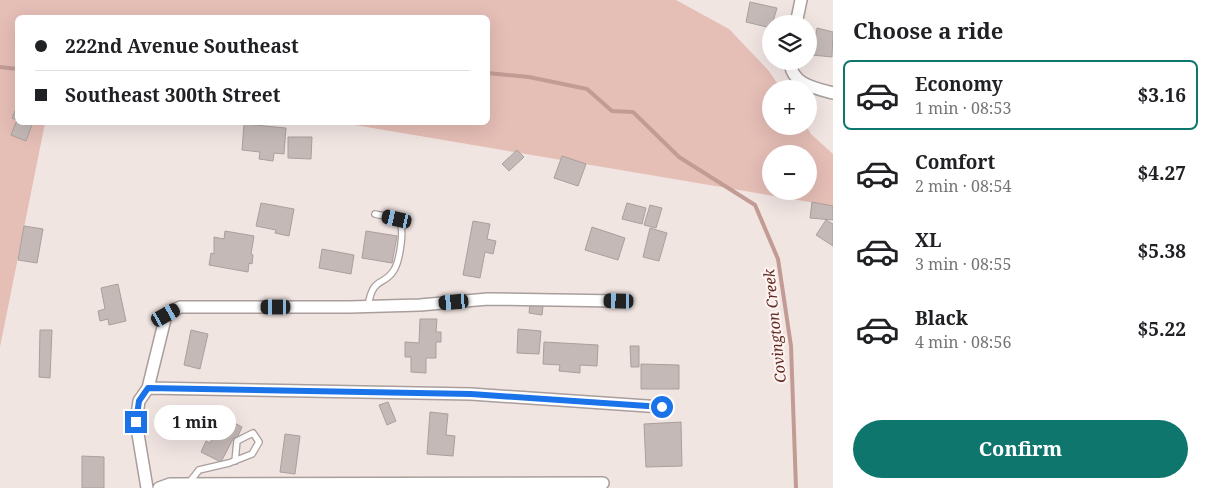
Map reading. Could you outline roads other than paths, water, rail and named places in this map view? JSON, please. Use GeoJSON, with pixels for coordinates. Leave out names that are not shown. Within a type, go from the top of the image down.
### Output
{"type":"FeatureCollection","features":[{"type":"Feature","properties":{"kind":"street"},"geometry":{"type":"LineString","coordinates":[[798,15],[801,0]]}},
{"type":"Feature","properties":{"kind":"street"},"geometry":{"type":"LineString","coordinates":[[792,70],[794,76],[804,84],[833,93]]}},
{"type":"Feature","properties":{"kind":"street"},"geometry":{"type":"LineString","coordinates":[[147,488],[136,422],[139,401],[148,388],[166,315],[180,307],[368,306],[488,299],[619,301]]}},
{"type":"Feature","properties":{"kind":"street"},"geometry":{"type":"LineString","coordinates":[[148,388],[471,394],[662,407]]}},
{"type":"Feature","properties":{"kind":"street"},"geometry":{"type":"LineString","coordinates":[[158,488],[170,484],[603,483]]}},
{"type":"Feature","properties":{"kind":"lane"},"geometry":{"type":"LineString","coordinates":[[368,306],[373,288],[395,269],[402,233],[397,219],[375,214]]}},
{"type":"Feature","properties":{"kind":"lane"},"geometry":{"type":"LineString","coordinates":[[188,484],[199,470],[235,461],[252,454],[259,442],[253,433],[237,441],[235,461]]}},
{"type":"Feature","properties":{"kind":"waterway","name":"Covington Creek"},"geometry":{"type":"LineString","coordinates":[[0,67],[15,69]]}},
{"type":"Feature","properties":{"kind":"waterway","name":"Covington Creek"},"geometry":{"type":"LineString","coordinates":[[490,73],[529,77],[587,89],[612,111],[633,112],[679,157],[755,205],[778,259],[791,346],[796,488]]}}]}
